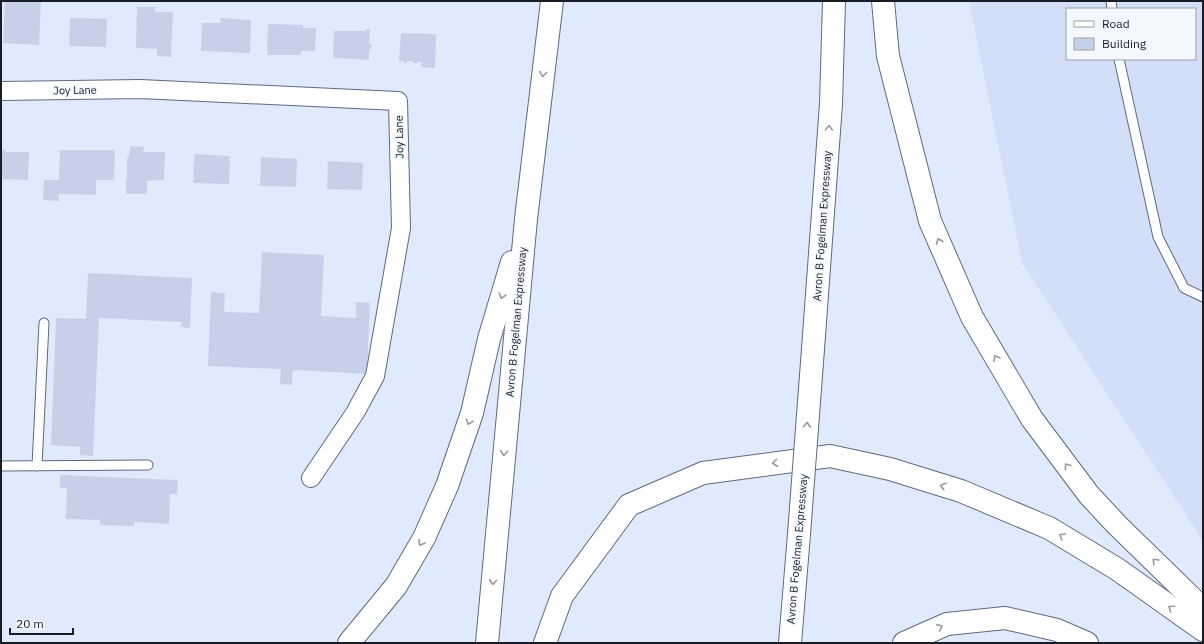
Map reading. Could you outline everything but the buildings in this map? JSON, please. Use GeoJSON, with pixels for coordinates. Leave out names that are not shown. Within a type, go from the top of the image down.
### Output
{"type":"FeatureCollection","features":[{"type":"Feature","properties":{"kind":"highway","name":"Avron B Fogelman Expressway"},"geometry":{"type":"LineString","coordinates":[[487,643],[526,219],[552,1]]}},
{"type":"Feature","properties":{"kind":"highway","name":"Avron B Fogelman Expressway"},"geometry":{"type":"LineString","coordinates":[[790,643],[831,104],[834,1]]}},
{"type":"Feature","properties":{"kind":"highway"},"geometry":{"type":"LineString","coordinates":[[883,1],[888,56],[930,221],[972,317],[1032,419],[1089,495],[1203,608]]}},
{"type":"Feature","properties":{"kind":"highway"},"geometry":{"type":"LineString","coordinates":[[349,643],[396,586],[424,538],[447,486],[472,413],[489,339],[526,219]]}},
{"type":"Feature","properties":{"kind":"highway"},"geometry":{"type":"LineString","coordinates":[[545,643],[562,596],[628,505],[703,473],[830,456],[890,469],[962,492],[1049,528],[1116,570],[1203,630]]}},
{"type":"Feature","properties":{"kind":"highway"},"geometry":{"type":"LineString","coordinates":[[904,643],[947,624],[1004,618],[1057,630],[1087,643]]}},
{"type":"Feature","properties":{"kind":"street","name":"Joy Lane"},"geometry":{"type":"LineString","coordinates":[[1,91],[140,89],[398,101],[401,228],[375,376],[355,413],[311,478]]}},
{"type":"Feature","properties":{"kind":"lane"},"geometry":{"type":"LineString","coordinates":[[1119,60],[1158,237],[1184,288],[1203,297]]}},
{"type":"Feature","properties":{"kind":"lane"},"geometry":{"type":"LineString","coordinates":[[37,466],[44,322]]}},
{"type":"Feature","properties":{"kind":"lane"},"geometry":{"type":"LineString","coordinates":[[1,466],[148,465]]}},
{"type":"Feature","properties":{"kind":"shaded area"},"geometry":{"type":"Polygon","coordinates":[[[969,1],[1203,1],[1203,541],[1022,263],[969,1]]]}}]}
